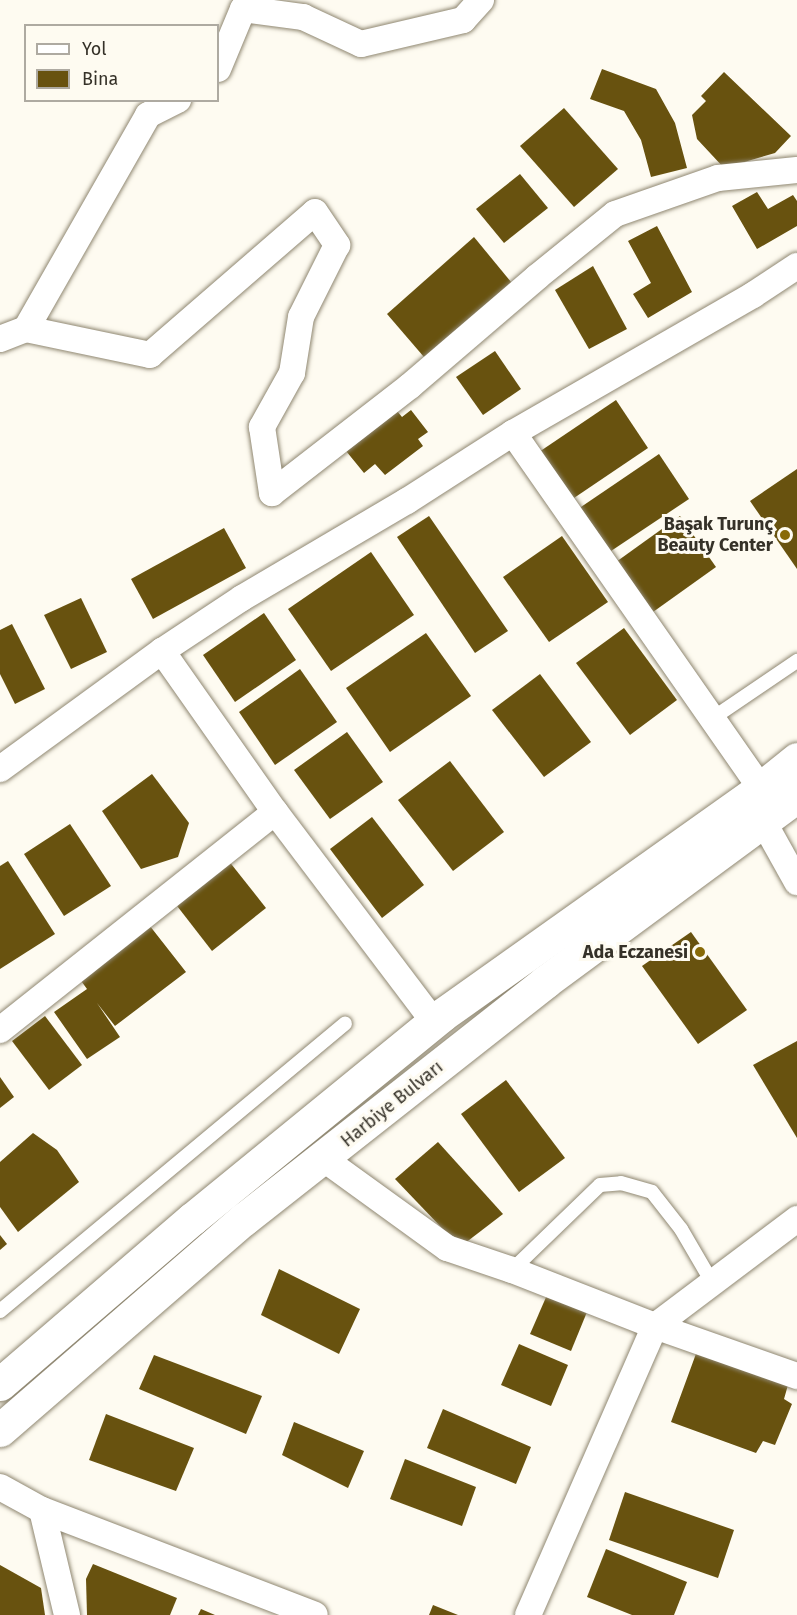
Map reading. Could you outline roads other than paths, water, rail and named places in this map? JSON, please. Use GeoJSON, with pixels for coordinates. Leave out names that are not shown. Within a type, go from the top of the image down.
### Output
{"type":"FeatureCollection","features":[{"type":"Feature","properties":{"kind":"main road","name":"Harbiye Bulvarı"},"geometry":{"type":"LineString","coordinates":[[0,1384],[192,1219],[434,1022],[762,788],[797,759]]}},
{"type":"Feature","properties":{"kind":"main road","name":"Harbiye Bulvarı"},"geometry":{"type":"LineString","coordinates":[[0,1430],[244,1219],[324,1159],[545,982],[797,796]]}},
{"type":"Feature","properties":{"kind":"street"},"geometry":{"type":"LineString","coordinates":[[219,67],[245,5],[303,17],[361,44],[463,20],[481,0]]}},
{"type":"Feature","properties":{"kind":"street"},"geometry":{"type":"LineString","coordinates":[[26,329],[148,115],[174,102]]}},
{"type":"Feature","properties":{"kind":"street"},"geometry":{"type":"LineString","coordinates":[[0,339],[26,329],[150,356],[315,212],[337,245],[301,316],[292,373],[262,427],[272,493],[410,386],[537,277],[615,214],[718,178],[797,170]]}},
{"type":"Feature","properties":{"kind":"street"},"geometry":{"type":"LineString","coordinates":[[0,770],[162,651],[242,598],[408,501],[513,433],[753,295],[797,266]]}},
{"type":"Feature","properties":{"kind":"street"},"geometry":{"type":"LineString","coordinates":[[513,433],[762,788]]}},
{"type":"Feature","properties":{"kind":"street"},"geometry":{"type":"LineString","coordinates":[[162,651],[275,812],[434,1022]]}},
{"type":"Feature","properties":{"kind":"street"},"geometry":{"type":"LineString","coordinates":[[0,1030],[275,812]]}},
{"type":"Feature","properties":{"kind":"street"},"geometry":{"type":"LineString","coordinates":[[763,821],[797,882]]}},
{"type":"Feature","properties":{"kind":"street"},"geometry":{"type":"LineString","coordinates":[[324,1159],[447,1248],[512,1270],[655,1326],[797,1376]]}},
{"type":"Feature","properties":{"kind":"street"},"geometry":{"type":"LineString","coordinates":[[528,1615],[655,1326],[797,1219]]}},
{"type":"Feature","properties":{"kind":"street"},"geometry":{"type":"LineString","coordinates":[[0,1487],[42,1510],[315,1615]]}},
{"type":"Feature","properties":{"kind":"street"},"geometry":{"type":"LineString","coordinates":[[42,1510],[67,1615]]}},
{"type":"Feature","properties":{"kind":"lane"},"geometry":{"type":"LineString","coordinates":[[713,718],[797,661]]}},
{"type":"Feature","properties":{"kind":"lane"},"geometry":{"type":"LineString","coordinates":[[0,1311],[345,1024]]}},
{"type":"Feature","properties":{"kind":"lane"},"geometry":{"type":"LineString","coordinates":[[512,1270],[600,1185],[621,1183],[652,1192],[681,1228],[712,1282]]}},
{"type":"Feature","properties":{"kind":"place","name":"Başak Turunç Beauty Center"},"geometry":{"type":"Point","coordinates":[785,535]}},
{"type":"Feature","properties":{"kind":"place","name":"Ada Eczanesi"},"geometry":{"type":"Point","coordinates":[700,952]}}]}
